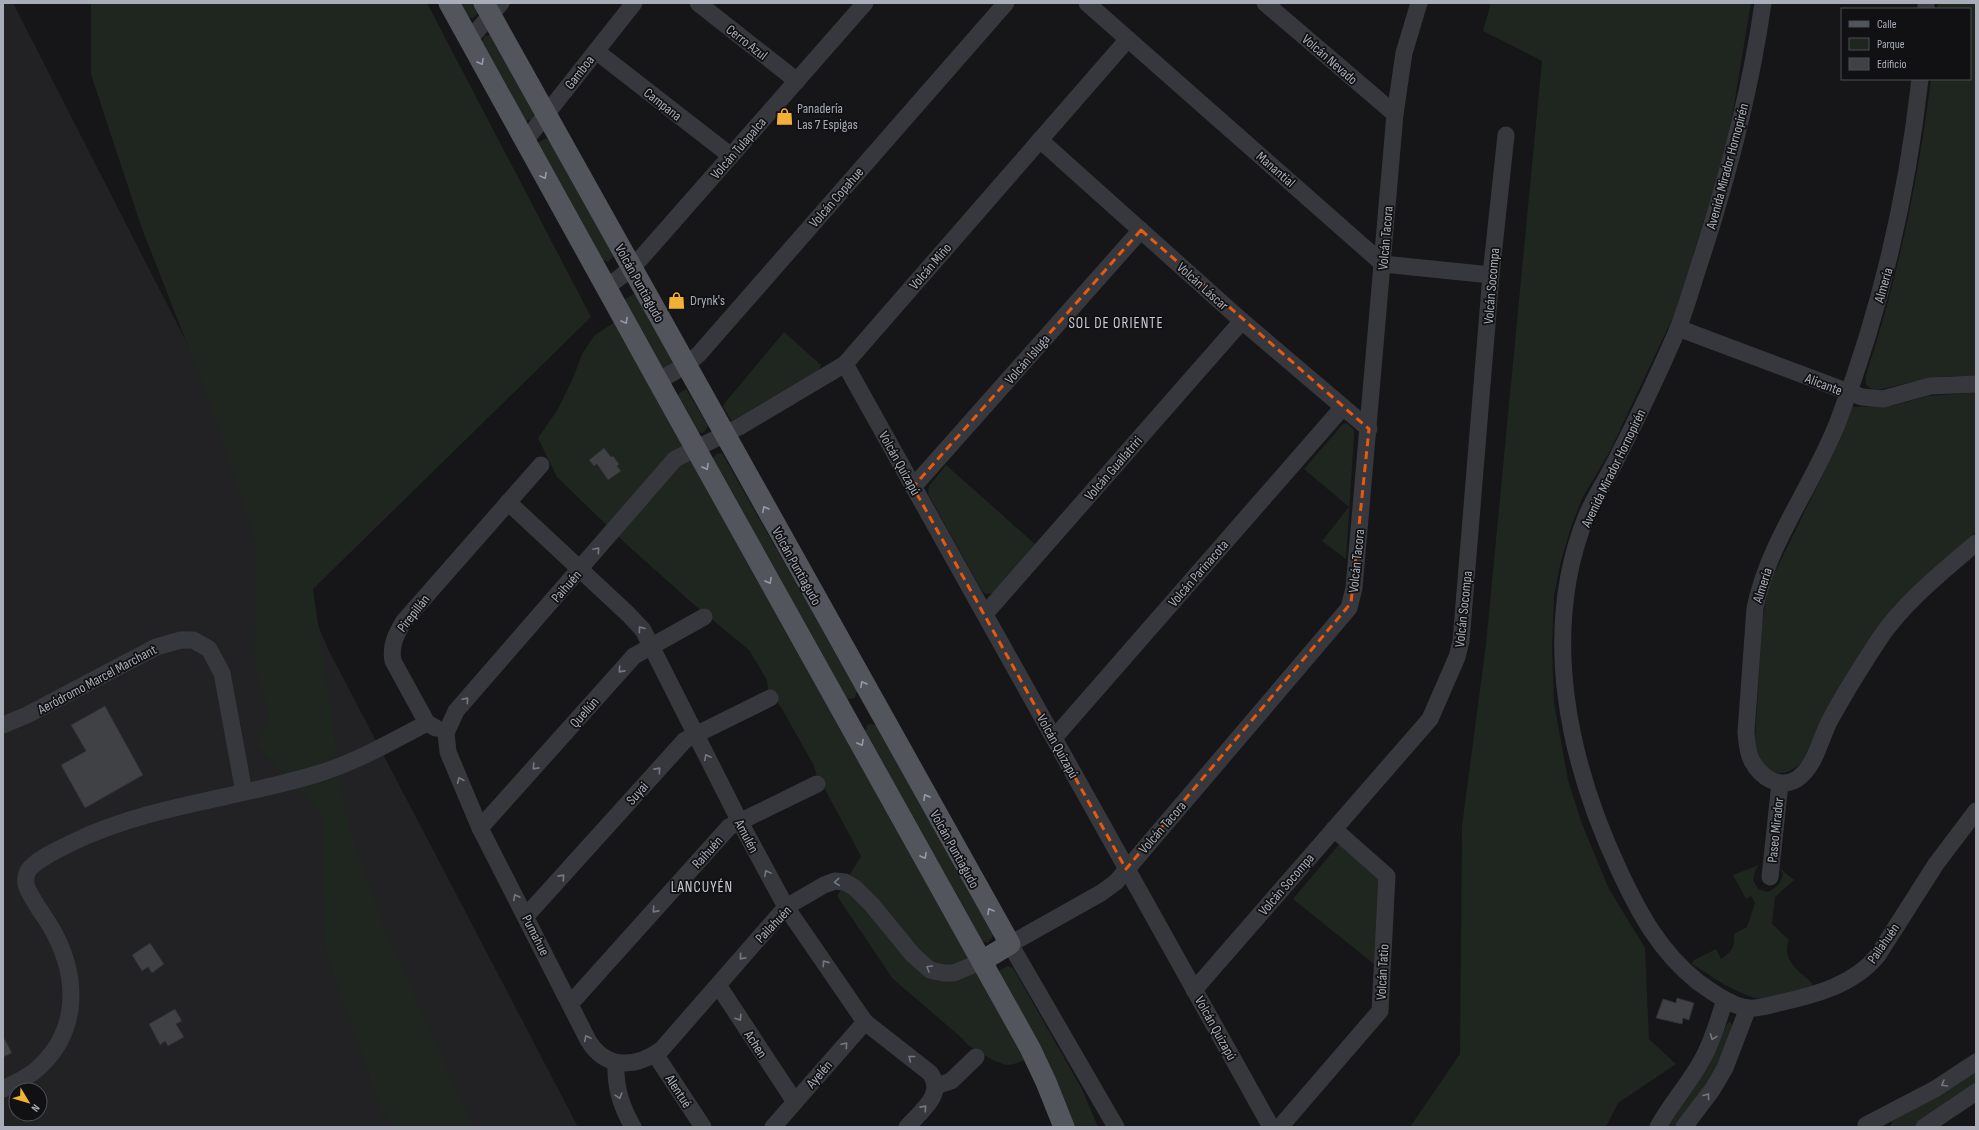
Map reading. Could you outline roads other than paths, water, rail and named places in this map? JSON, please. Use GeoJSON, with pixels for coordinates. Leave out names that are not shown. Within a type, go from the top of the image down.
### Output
{"type":"FeatureCollection","features":[{"type":"Feature","properties":{"kind":"main road"},"geometry":{"type":"LineString","coordinates":[[449,3],[468,40],[607,287],[695,448],[982,960],[1039,1065],[1064,1127]]}},
{"type":"Feature","properties":{"kind":"main road","name":"Volcán Puntiagudo"},"geometry":{"type":"LineString","coordinates":[[492,7],[546,116],[1010,944]]}},
{"type":"Feature","properties":{"kind":"main road"},"geometry":{"type":"LineString","coordinates":[[847,719],[875,705]]}},
{"type":"Feature","properties":{"kind":"main road","name":"Volcán Tacora"},"geometry":{"type":"LineString","coordinates":[[982,960],[1010,944]]}},
{"type":"Feature","properties":{"kind":"street","name":"Gamboa"},"geometry":{"type":"LineString","coordinates":[[525,141],[634,3]]}},
{"type":"Feature","properties":{"kind":"street","name":"Cerro Azul"},"geometry":{"type":"LineString","coordinates":[[698,3],[797,81]]}},
{"type":"Feature","properties":{"kind":"street","name":"Volcán Tulapalca"},"geometry":{"type":"LineString","coordinates":[[607,287],[632,268],[865,3]]}},
{"type":"Feature","properties":{"kind":"street","name":"Volcán Copahue"},"geometry":{"type":"LineString","coordinates":[[658,381],[686,365],[699,354],[1006,3]]}},
{"type":"Feature","properties":{"kind":"street","name":"Manantial"},"geometry":{"type":"LineString","coordinates":[[1087,3],[1383,264]]}},
{"type":"Feature","properties":{"kind":"street","name":"Volcán Tacora"},"geometry":{"type":"LineString","coordinates":[[1010,944],[1101,893],[1116,882],[1126,868],[1349,608],[1354,588],[1369,429],[1395,114],[1404,53],[1419,3]]}},
{"type":"Feature","properties":{"kind":"street","name":"Avenida Mirador Hornopirén"},"geometry":{"type":"LineString","coordinates":[[1745,1008],[1725,1000],[1689,974],[1670,957],[1650,929],[1629,892],[1602,832],[1582,774],[1567,706],[1562,656],[1565,602],[1577,544],[1587,515],[1640,411],[1678,328],[1723,191],[1735,145],[1763,3]]}},
{"type":"Feature","properties":{"kind":"street","name":"Volcán Nevado"},"geometry":{"type":"LineString","coordinates":[[1269,4],[1395,114]]}},
{"type":"Feature","properties":{"kind":"street"},"geometry":{"type":"LineString","coordinates":[[468,40],[492,7]]}},
{"type":"Feature","properties":{"kind":"street","name":"Volcán Miño"},"geometry":{"type":"LineString","coordinates":[[695,448],[724,435],[845,364],[1128,39]]}},
{"type":"Feature","properties":{"kind":"street","name":"Campana"},"geometry":{"type":"LineString","coordinates":[[596,51],[731,156]]}},
{"type":"Feature","properties":{"kind":"street","name":"Almería"},"geometry":{"type":"LineString","coordinates":[[1780,783],[1766,778],[1752,761],[1748,747],[1747,724],[1755,608],[1764,574],[1781,536],[1830,439],[1867,341],[1888,266],[1915,127],[1920,80]]}},
{"type":"Feature","properties":{"kind":"street","name":"Volcán Socompa"},"geometry":{"type":"LineString","coordinates":[[1194,990],[1430,719],[1457,657],[1461,641],[1491,275],[1506,135]]}},
{"type":"Feature","properties":{"kind":"street","name":"Volcán Láscar"},"geometry":{"type":"LineString","coordinates":[[1040,140],[1242,321],[1369,429]]}},
{"type":"Feature","properties":{"kind":"street","name":"Volcán Isluga"},"geometry":{"type":"LineString","coordinates":[[913,487],[1141,230]]}},
{"type":"Feature","properties":{"kind":"street"},"geometry":{"type":"LineString","coordinates":[[1383,264],[1491,275]]}},
{"type":"Feature","properties":{"kind":"street","name":"Volcán Guallatriri"},"geometry":{"type":"LineString","coordinates":[[984,614],[1242,321]]}},
{"type":"Feature","properties":{"kind":"street","name":"Alicante"},"geometry":{"type":"LineString","coordinates":[[1678,328],[1848,393],[1872,399],[1883,399],[1930,386],[1976,384]]}},
{"type":"Feature","properties":{"kind":"street","name":"Volcán Quizapú"},"geometry":{"type":"LineString","coordinates":[[845,364],[1271,1127]]}},
{"type":"Feature","properties":{"kind":"street","name":"Volcán Parinacota"},"geometry":{"type":"LineString","coordinates":[[1054,738],[1343,407]]}},
{"type":"Feature","properties":{"kind":"street","name":"Paihuén"},"geometry":{"type":"LineString","coordinates":[[446,733],[456,711],[668,466],[681,455],[695,448]]}},
{"type":"Feature","properties":{"kind":"street","name":"Pirepillán"},"geometry":{"type":"LineString","coordinates":[[426,723],[393,661],[393,641],[404,621],[541,465]]}},
{"type":"Feature","properties":{"kind":"street"},"geometry":{"type":"LineString","coordinates":[[508,502],[580,569]]}},
{"type":"Feature","properties":{"kind":"street"},"geometry":{"type":"LineString","coordinates":[[1780,783],[1796,780],[1809,765],[1830,721],[1883,634],[1938,576],[1976,543]]}},
{"type":"Feature","properties":{"kind":"street","name":"Amulén"},"geometry":{"type":"LineString","coordinates":[[580,569],[643,630],[740,822],[786,907],[865,1022],[930,1072],[935,1079],[936,1086]]}},
{"type":"Feature","properties":{"kind":"street","name":"Quellún"},"geometry":{"type":"LineString","coordinates":[[480,828],[634,656],[651,645],[704,617]]}},
{"type":"Feature","properties":{"kind":"street","name":"Aeródromo Marcel Marchant"},"geometry":{"type":"LineString","coordinates":[[3,725],[27,715],[156,647],[181,640],[193,640],[209,650],[222,673],[244,792]]}},
{"type":"Feature","properties":{"kind":"street","name":"Suyai"},"geometry":{"type":"LineString","coordinates":[[526,916],[685,740],[770,698]]}},
{"type":"Feature","properties":{"kind":"street"},"geometry":{"type":"LineString","coordinates":[[3,1089],[35,1071],[51,1055],[63,1033],[71,1011],[72,986],[65,959],[53,931],[26,885],[26,876],[29,870],[56,851],[86,836],[125,820],[164,809],[318,774],[340,766],[426,723],[446,733]]}},
{"type":"Feature","properties":{"kind":"street","name":"Pumahue"},"geometry":{"type":"LineString","coordinates":[[446,733],[448,752],[480,828],[571,1003],[592,1047],[606,1058],[616,1063]]}},
{"type":"Feature","properties":{"kind":"street","name":"Paseo Mirador"},"geometry":{"type":"LineString","coordinates":[[1770,877],[1780,783]]}},
{"type":"Feature","properties":{"kind":"street","name":"Raihuén"},"geometry":{"type":"LineString","coordinates":[[571,1003],[729,827],[816,784]]}},
{"type":"Feature","properties":{"kind":"street","name":"Pailahuén"},"geometry":{"type":"LineString","coordinates":[[1745,1008],[1761,1007],[1822,992],[1849,979],[1868,966],[1878,955],[1913,898],[1973,822]]}},
{"type":"Feature","properties":{"kind":"street","name":"Volcán Tatio"},"geometry":{"type":"LineString","coordinates":[[1280,1127],[1380,1011],[1387,876],[1334,829]]}},
{"type":"Feature","properties":{"kind":"street","name":"Pailahuén"},"geometry":{"type":"LineString","coordinates":[[616,1063],[635,1062],[655,1054],[668,1044],[786,907],[824,885],[841,880],[855,888],[872,905],[913,955],[930,970],[954,973],[982,960]]}},
{"type":"Feature","properties":{"kind":"street","name":"Volcán Puntiagudo"},"geometry":{"type":"LineString","coordinates":[[1010,944],[1116,1127]]}},
{"type":"Feature","properties":{"kind":"street","name":"Achen"},"geometry":{"type":"LineString","coordinates":[[718,985],[795,1102]]}},
{"type":"Feature","properties":{"kind":"street"},"geometry":{"type":"LineString","coordinates":[[1658,1127],[1676,1097],[1702,1061],[1712,1038],[1725,1000]]}},
{"type":"Feature","properties":{"kind":"street"},"geometry":{"type":"LineString","coordinates":[[1684,1127],[1712,1090],[1725,1068],[1745,1008]]}},
{"type":"Feature","properties":{"kind":"street","name":"Ayelén"},"geometry":{"type":"LineString","coordinates":[[773,1127],[865,1022]]}},
{"type":"Feature","properties":{"kind":"street","name":"Alentué"},"geometry":{"type":"LineString","coordinates":[[655,1054],[703,1127]]}},
{"type":"Feature","properties":{"kind":"street"},"geometry":{"type":"LineString","coordinates":[[906,1127],[932,1098],[936,1086],[951,1081],[976,1057]]}},
{"type":"Feature","properties":{"kind":"street"},"geometry":{"type":"LineString","coordinates":[[1868,1126],[1936,1089],[1976,1062]]}},
{"type":"Feature","properties":{"kind":"street"},"geometry":{"type":"LineString","coordinates":[[616,1063],[616,1080],[619,1097],[632,1127]]}},
{"type":"Feature","properties":{"kind":"street"},"geometry":{"type":"LineString","coordinates":[[1924,1127],[1976,1092]]}},
{"type":"Feature","properties":{"kind":"place","name":"Panadería Las 7 Espigas"},"geometry":{"type":"Point","coordinates":[784,116]}},
{"type":"Feature","properties":{"kind":"place","name":"Drynk's"},"geometry":{"type":"Point","coordinates":[677,300]}},
{"type":"Feature","properties":{"kind":"district","name":"SOL DE ORIENTE"},"geometry":{"type":"Point","coordinates":[1116,323]}},
{"type":"Feature","properties":{"kind":"district","name":"LANCUYÉN"},"geometry":{"type":"Point","coordinates":[702,887]}}]}
